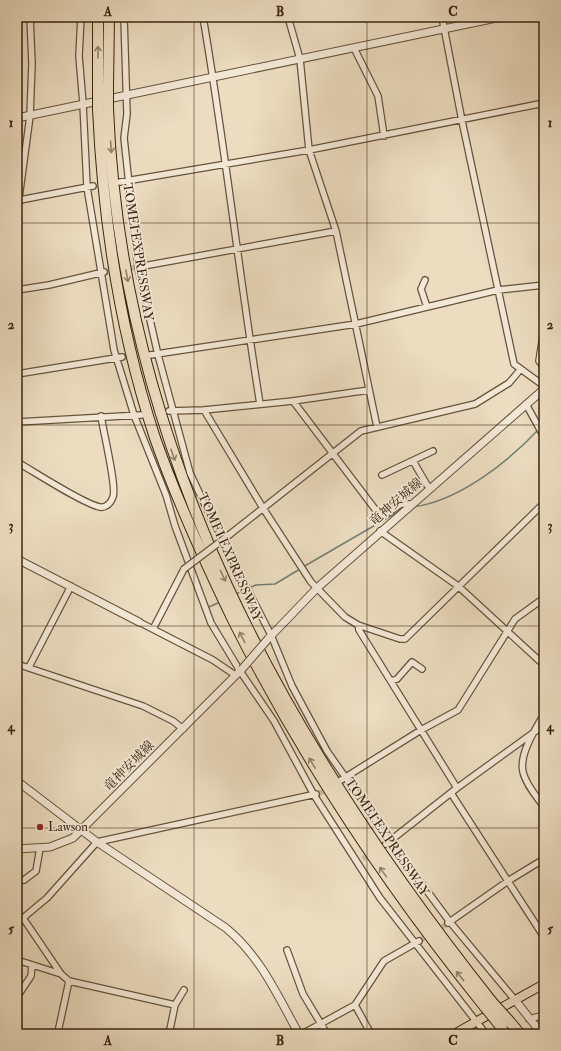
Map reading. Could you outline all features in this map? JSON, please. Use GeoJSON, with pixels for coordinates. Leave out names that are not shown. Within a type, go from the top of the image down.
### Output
{"type":"FeatureCollection","features":[{"type":"Feature","properties":{"kind":"highway","name":"TOMEI EXPRESSWAY"},"geometry":{"type":"LineString","coordinates":[[98,17],[98,109],[106,211],[124,321],[155,437],[195,540],[271,693],[352,828],[415,918],[507,1028],[520,1034]]}},
{"type":"Feature","properties":{"kind":"highway","name":"TOMEI EXPRESSWAY"},"geometry":{"type":"LineString","coordinates":[[109,17],[108,108],[117,210],[135,320],[166,434],[207,542],[280,691],[332,780],[360,824],[488,1004]]}},
{"type":"Feature","properties":{"kind":"main road"},"geometry":{"type":"LineString","coordinates":[[454,1034],[544,984]]}},
{"type":"Feature","properties":{"kind":"street"},"geometry":{"type":"LineString","coordinates":[[17,214],[30,116],[32,64],[30,17]]}},
{"type":"Feature","properties":{"kind":"street"},"geometry":{"type":"LineString","coordinates":[[81,17],[78,56],[90,187],[102,272],[119,358],[134,415],[166,495],[175,526],[211,623],[239,671],[274,721],[316,794],[380,898],[416,942],[486,1034]]}},
{"type":"Feature","properties":{"kind":"street"},"geometry":{"type":"LineString","coordinates":[[124,17],[125,95],[127,114],[124,138],[138,267],[172,412],[190,473],[292,686],[327,751],[347,776],[388,842],[449,923],[542,1034]]}},
{"type":"Feature","properties":{"kind":"street"},"geometry":{"type":"LineString","coordinates":[[203,17],[260,404]]}},
{"type":"Feature","properties":{"kind":"street"},"geometry":{"type":"LineString","coordinates":[[288,17],[300,59],[309,150],[336,231],[377,426]]}},
{"type":"Feature","properties":{"kind":"street"},"geometry":{"type":"LineString","coordinates":[[442,17],[462,121],[514,364],[520,370],[544,386]]}},
{"type":"Feature","properties":{"kind":"street"},"geometry":{"type":"LineString","coordinates":[[17,118],[501,17]]}},
{"type":"Feature","properties":{"kind":"street"},"geometry":{"type":"LineString","coordinates":[[354,48],[378,96],[384,136]]}},
{"type":"Feature","properties":{"kind":"street"},"geometry":{"type":"LineString","coordinates":[[120,182],[309,150],[462,121],[544,103]]}},
{"type":"Feature","properties":{"kind":"street"},"geometry":{"type":"LineString","coordinates":[[20,200],[90,187]]}},
{"type":"Feature","properties":{"kind":"street"},"geometry":{"type":"LineString","coordinates":[[138,267],[336,231]]}},
{"type":"Feature","properties":{"kind":"street"},"geometry":{"type":"LineString","coordinates":[[17,290],[49,285],[102,272]]}},
{"type":"Feature","properties":{"kind":"street"},"geometry":{"type":"LineString","coordinates":[[425,280],[421,289],[426,307]]}},
{"type":"Feature","properties":{"kind":"street"},"geometry":{"type":"LineString","coordinates":[[150,355],[356,324],[498,290],[544,284]]}},
{"type":"Feature","properties":{"kind":"street"},"geometry":{"type":"LineString","coordinates":[[544,329],[539,361],[544,367]]}},
{"type":"Feature","properties":{"kind":"street"},"geometry":{"type":"LineString","coordinates":[[17,374],[119,358]]}},
{"type":"Feature","properties":{"kind":"street"},"geometry":{"type":"LineString","coordinates":[[153,629],[184,569],[361,431],[475,404],[509,383],[520,370]]}},
{"type":"Feature","properties":{"kind":"street","name":"竜神安城線"},"geometry":{"type":"LineString","coordinates":[[17,849],[40,848],[63,843],[73,838],[83,830],[239,671],[316,588],[544,389]]}},
{"type":"Feature","properties":{"kind":"street"},"geometry":{"type":"LineString","coordinates":[[172,412],[293,401],[369,390]]}},
{"type":"Feature","properties":{"kind":"street"},"geometry":{"type":"LineString","coordinates":[[293,401],[381,517],[401,504],[412,504]]}},
{"type":"Feature","properties":{"kind":"street"},"geometry":{"type":"LineString","coordinates":[[526,404],[543,434]]}},
{"type":"Feature","properties":{"kind":"street"},"geometry":{"type":"LineString","coordinates":[[204,410],[263,508],[316,588],[345,618],[358,625],[400,639],[405,639],[544,503]]}},
{"type":"Feature","properties":{"kind":"street"},"geometry":{"type":"LineString","coordinates":[[17,422],[101,416],[141,415]]}},
{"type":"Feature","properties":{"kind":"street"},"geometry":{"type":"LineString","coordinates":[[17,462],[87,502],[102,507],[108,505],[114,496],[113,483],[101,416]]}},
{"type":"Feature","properties":{"kind":"street"},"geometry":{"type":"LineString","coordinates":[[382,475],[433,451]]}},
{"type":"Feature","properties":{"kind":"street"},"geometry":{"type":"LineString","coordinates":[[412,461],[430,488]]}},
{"type":"Feature","properties":{"kind":"street"},"geometry":{"type":"LineString","coordinates":[[380,531],[458,586],[506,632],[544,665]]}},
{"type":"Feature","properties":{"kind":"street"},"geometry":{"type":"LineString","coordinates":[[17,559],[213,660],[239,671]]}},
{"type":"Feature","properties":{"kind":"street"},"geometry":{"type":"LineString","coordinates":[[29,668],[71,586]]}},
{"type":"Feature","properties":{"kind":"street"},"geometry":{"type":"LineString","coordinates":[[341,780],[421,730],[458,710],[515,619],[544,598]]}},
{"type":"Feature","properties":{"kind":"street"},"geometry":{"type":"LineString","coordinates":[[358,625],[359,630],[457,788]]}},
{"type":"Feature","properties":{"kind":"street"},"geometry":{"type":"LineString","coordinates":[[391,681],[397,679],[412,662],[422,669]]}},
{"type":"Feature","properties":{"kind":"street"},"geometry":{"type":"LineString","coordinates":[[17,664],[143,706],[173,721],[183,729]]}},
{"type":"Feature","properties":{"kind":"street"},"geometry":{"type":"LineString","coordinates":[[544,714],[534,732],[524,758],[523,772],[530,788],[544,807]]}},
{"type":"Feature","properties":{"kind":"street"},"geometry":{"type":"LineString","coordinates":[[388,842],[457,788],[544,725]]}},
{"type":"Feature","properties":{"kind":"street"},"geometry":{"type":"LineString","coordinates":[[17,781],[97,842],[226,928],[240,940],[258,962],[299,1034]]}},
{"type":"Feature","properties":{"kind":"street"},"geometry":{"type":"LineString","coordinates":[[451,793],[544,937]]}},
{"type":"Feature","properties":{"kind":"street"},"geometry":{"type":"LineString","coordinates":[[175,1005],[69,981],[20,919],[47,898],[97,842],[316,794]]}},
{"type":"Feature","properties":{"kind":"street"},"geometry":{"type":"LineString","coordinates":[[24,880],[36,871],[40,848]]}},
{"type":"Feature","properties":{"kind":"street"},"geometry":{"type":"LineString","coordinates":[[357,862],[363,859]]}},
{"type":"Feature","properties":{"kind":"street"},"geometry":{"type":"LineString","coordinates":[[449,923],[508,881],[544,859]]}},
{"type":"Feature","properties":{"kind":"street"},"geometry":{"type":"LineString","coordinates":[[302,1034],[356,1004],[384,961],[416,942]]}},
{"type":"Feature","properties":{"kind":"street"},"geometry":{"type":"LineString","coordinates":[[287,950],[303,994],[327,1034]]}},
{"type":"Feature","properties":{"kind":"street"},"geometry":{"type":"LineString","coordinates":[[17,960],[62,974]]}},
{"type":"Feature","properties":{"kind":"street"},"geometry":{"type":"LineString","coordinates":[[17,997],[31,976],[32,965]]}},
{"type":"Feature","properties":{"kind":"street"},"geometry":{"type":"LineString","coordinates":[[55,1034],[58,1032],[69,981]]}},
{"type":"Feature","properties":{"kind":"street"},"geometry":{"type":"LineString","coordinates":[[169,1034],[175,1005],[184,990]]}},
{"type":"Feature","properties":{"kind":"street"},"geometry":{"type":"LineString","coordinates":[[356,1004],[371,1034]]}},
{"type":"Feature","properties":{"kind":"street"},"geometry":{"type":"LineString","coordinates":[[529,1019],[544,1015]]}},
{"type":"Feature","properties":{"kind":"waterway"},"geometry":{"type":"LineString","coordinates":[[413,507],[448,497],[482,478],[498,467],[527,442],[539,429]]}},
{"type":"Feature","properties":{"kind":"waterway"},"geometry":{"type":"LineString","coordinates":[[303,567],[403,509]]}},
{"type":"Feature","properties":{"kind":"waterway"},"geometry":{"type":"LineString","coordinates":[[249,588],[256,585],[275,584],[300,569]]}},
{"type":"Feature","properties":{"kind":"waterway"},"geometry":{"type":"LineString","coordinates":[[236,594],[245,590]]}},
{"type":"Feature","properties":{"kind":"waterway"},"geometry":{"type":"LineString","coordinates":[[209,607],[220,602]]}},
{"type":"Feature","properties":{"kind":"tunnel"},"geometry":{"type":"LineString","coordinates":[[104,272],[138,267]]}},
{"type":"Feature","properties":{"kind":"tunnel"},"geometry":{"type":"LineString","coordinates":[[318,794],[329,788]]}},
{"type":"Feature","properties":{"kind":"tunnel"},"geometry":{"type":"LineString","coordinates":[[363,859],[373,853]]}},
{"type":"Feature","properties":{"kind":"tunnel"},"geometry":{"type":"LineString","coordinates":[[419,941],[447,924]]}},
{"type":"Feature","properties":{"kind":"place","name":"Lawson"},"geometry":{"type":"Point","coordinates":[40,827]}}]}
